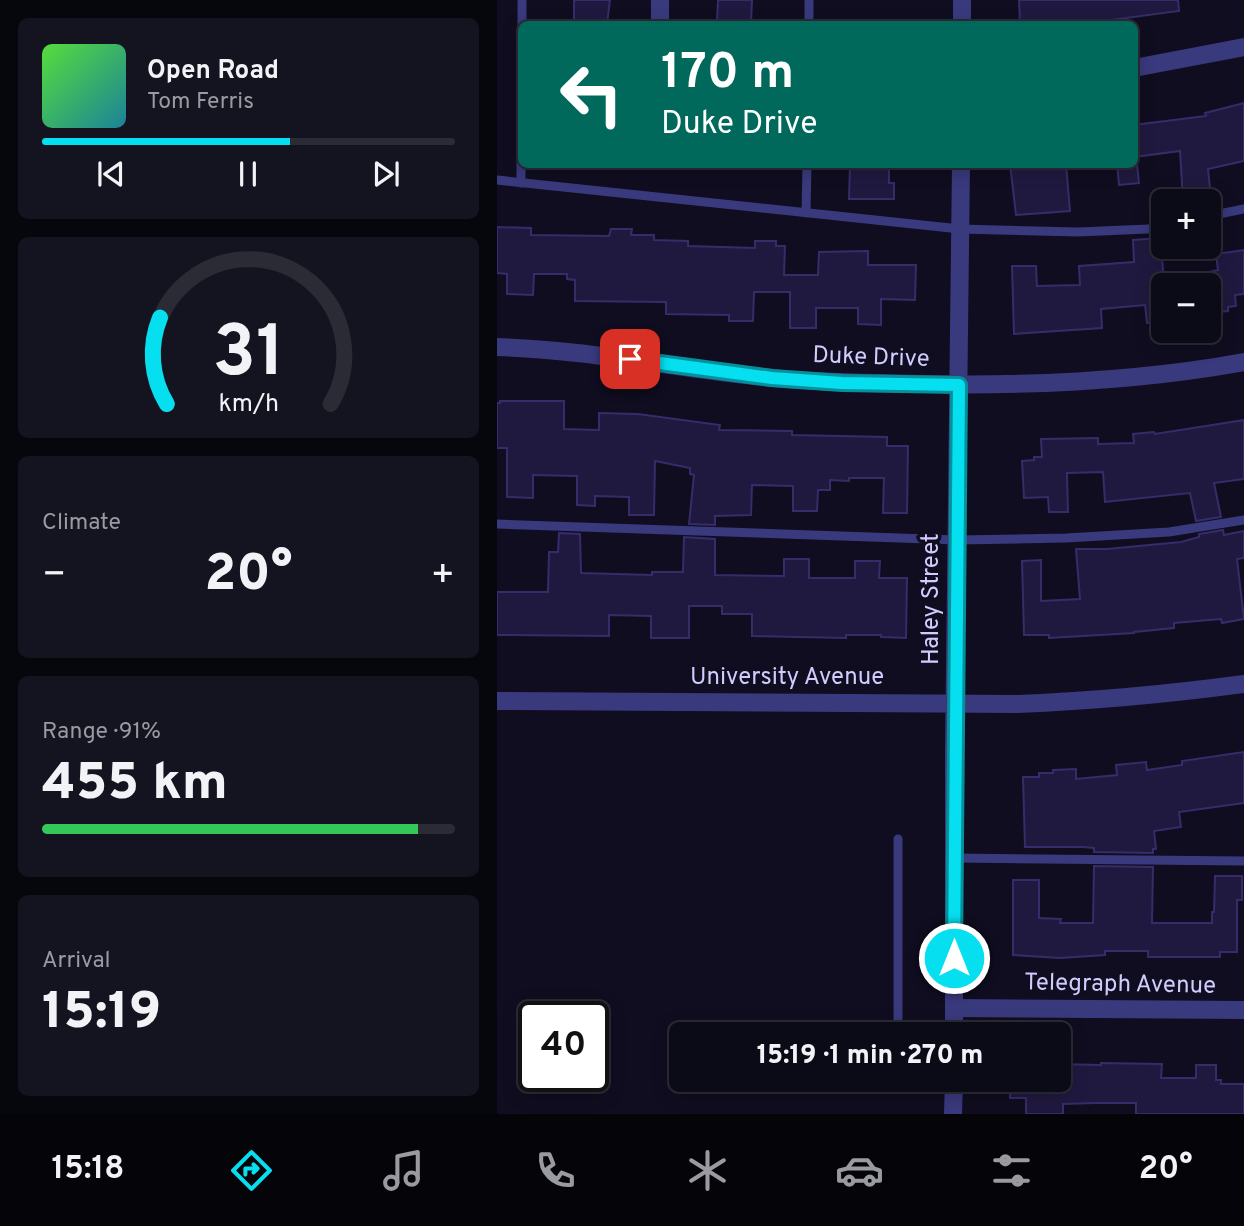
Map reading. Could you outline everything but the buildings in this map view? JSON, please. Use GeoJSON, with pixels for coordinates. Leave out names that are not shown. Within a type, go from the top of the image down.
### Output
{"type":"FeatureCollection","features":[{"type":"Feature","properties":{"kind":"street"},"geometry":{"type":"LineString","coordinates":[[660,0],[660,21]]}},
{"type":"Feature","properties":{"kind":"street"},"geometry":{"type":"LineString","coordinates":[[962,0],[962,21]]}},
{"type":"Feature","properties":{"kind":"street"},"geometry":{"type":"LineString","coordinates":[[1138,67],[1244,47]]}},
{"type":"Feature","properties":{"kind":"street","name":"Haley Street"},"geometry":{"type":"LineString","coordinates":[[954,1022],[961,168]]}},
{"type":"Feature","properties":{"kind":"street","name":"Duke Drive"},"geometry":{"type":"LineString","coordinates":[[497,347],[606,355],[772,378],[842,383],[1023,385],[1113,380],[1244,362]]}},
{"type":"Feature","properties":{"kind":"street","name":"University Avenue"},"geometry":{"type":"LineString","coordinates":[[497,701],[955,704],[1097,701],[1244,684]]}},
{"type":"Feature","properties":{"kind":"street","name":"Telegraph Avenue"},"geometry":{"type":"LineString","coordinates":[[954,1008],[1244,1010]]}},
{"type":"Feature","properties":{"kind":"street"},"geometry":{"type":"LineString","coordinates":[[953,1114],[954,1092]]}},
{"type":"Feature","properties":{"kind":"lane"},"geometry":{"type":"LineString","coordinates":[[522,0],[522,21]]}},
{"type":"Feature","properties":{"kind":"lane"},"geometry":{"type":"LineString","coordinates":[[809,0],[809,21]]}},
{"type":"Feature","properties":{"kind":"lane"},"geometry":{"type":"LineString","coordinates":[[521,168],[521,183]]}},
{"type":"Feature","properties":{"kind":"lane"},"geometry":{"type":"LineString","coordinates":[[806,213],[807,168]]}},
{"type":"Feature","properties":{"kind":"lane"},"geometry":{"type":"LineString","coordinates":[[497,180],[960,229],[1078,232],[1151,228]]}},
{"type":"Feature","properties":{"kind":"lane"},"geometry":{"type":"LineString","coordinates":[[1221,214],[1244,209]]}},
{"type":"Feature","properties":{"kind":"lane"},"geometry":{"type":"LineString","coordinates":[[497,524],[957,540],[1066,538],[1169,532],[1244,520]]}},
{"type":"Feature","properties":{"kind":"lane"},"geometry":{"type":"LineString","coordinates":[[898,839],[898,1022]]}},
{"type":"Feature","properties":{"kind":"lane"},"geometry":{"type":"LineString","coordinates":[[954,858],[1244,861]]}},
{"type":"Feature","properties":{"kind":"route"},"geometry":{"type":"LineString","coordinates":[[630,359],[772,378],[842,383],[959,385],[954,958]]}}]}
